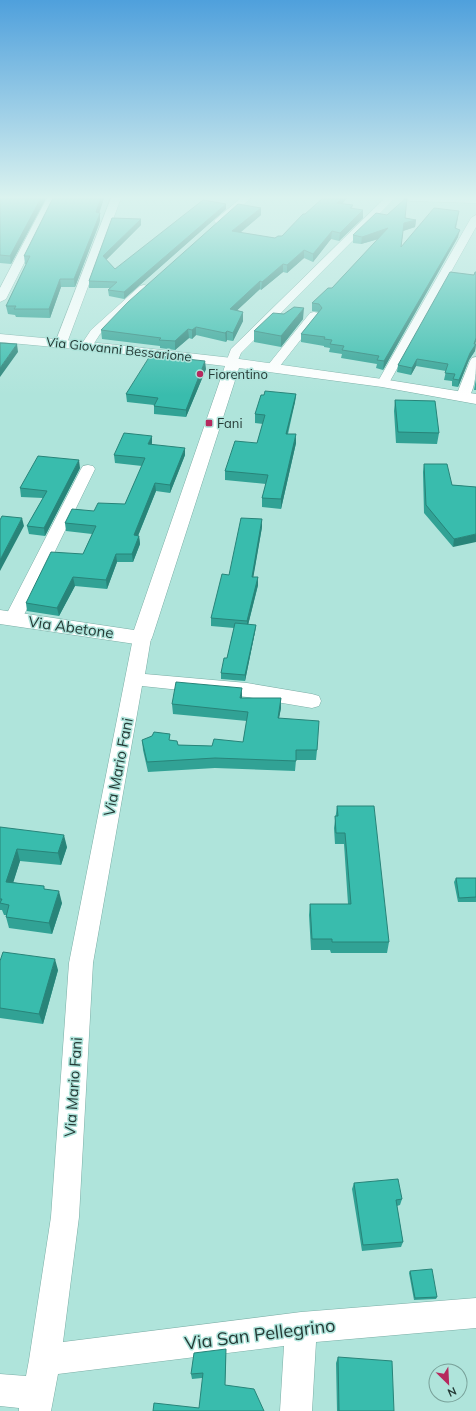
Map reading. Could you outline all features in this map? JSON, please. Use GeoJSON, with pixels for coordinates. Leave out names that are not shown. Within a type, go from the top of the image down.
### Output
{"type":"FeatureCollection","features":[{"type":"Feature","properties":{"kind":"street"},"geometry":{"type":"LineString","coordinates":[[0,299],[18,264]]}},
{"type":"Feature","properties":{"kind":"street"},"geometry":{"type":"LineString","coordinates":[[61,342],[91,264]]}},
{"type":"Feature","properties":{"kind":"street","name":"Via Mario Fani"},"geometry":{"type":"LineString","coordinates":[[36,1402],[45,1360],[65,1216],[81,963],[142,638],[232,367],[235,352],[324,264]]}},
{"type":"Feature","properties":{"kind":"street"},"geometry":{"type":"LineString","coordinates":[[383,383],[450,264]]}},
{"type":"Feature","properties":{"kind":"street"},"geometry":{"type":"LineString","coordinates":[[87,345],[95,332],[153,280]]}},
{"type":"Feature","properties":{"kind":"street"},"geometry":{"type":"LineString","coordinates":[[272,368],[314,315]]}},
{"type":"Feature","properties":{"kind":"street","name":"Via Giovanni Bessarione"},"geometry":{"type":"LineString","coordinates":[[0,338],[61,342],[232,362],[383,383],[470,398]]}},
{"type":"Feature","properties":{"kind":"street"},"geometry":{"type":"LineString","coordinates":[[470,398],[476,361]]}},
{"type":"Feature","properties":{"kind":"street"},"geometry":{"type":"LineString","coordinates":[[7,618],[88,469]]}},
{"type":"Feature","properties":{"kind":"street","name":"Via Abetone"},"geometry":{"type":"LineString","coordinates":[[7,618],[142,638]]}},
{"type":"Feature","properties":{"kind":"street"},"geometry":{"type":"LineString","coordinates":[[134,679],[247,690],[312,701]]}},
{"type":"Feature","properties":{"kind":"street","name":"Via San Pellegrino"},"geometry":{"type":"LineString","coordinates":[[45,1360],[301,1328],[476,1313]]}},
{"type":"Feature","properties":{"kind":"street"},"geometry":{"type":"LineString","coordinates":[[296,1411],[301,1328]]}},
{"type":"Feature","properties":{"kind":"street"},"geometry":{"type":"LineString","coordinates":[[0,1390],[36,1402]]}},
{"type":"Feature","properties":{"kind":"building"},"geometry":{"type":"Polygon","coordinates":[[[26,264],[80,264],[74,279],[60,279],[49,309],[14,309],[16,306],[6,306],[26,264]]]}},
{"type":"Feature","properties":{"kind":"building"},"geometry":{"type":"Polygon","coordinates":[[[95,264],[110,264],[115,269],[122,264],[157,264],[124,292],[108,290],[117,282],[89,281],[95,264]]]}},
{"type":"Feature","properties":{"kind":"building"},"geometry":{"type":"Polygon","coordinates":[[[171,264],[288,264],[283,264],[262,282],[260,281],[230,309],[243,312],[233,333],[227,331],[225,333],[196,327],[192,330],[188,329],[175,341],[159,340],[161,338],[101,330],[128,302],[171,264]]]}},
{"type":"Feature","properties":{"kind":"building"},"geometry":{"type":"Polygon","coordinates":[[[355,264],[440,264],[384,361],[377,360],[379,356],[342,350],[344,346],[330,344],[332,340],[324,339],[325,337],[301,334],[322,308],[319,304],[312,303],[328,288],[332,288],[355,264]]]}},
{"type":"Feature","properties":{"kind":"building"},"geometry":{"type":"Polygon","coordinates":[[[450,272],[474,275],[476,272],[476,338],[474,344],[476,344],[470,353],[459,380],[453,379],[455,374],[445,373],[448,364],[417,359],[412,368],[398,365],[450,272]]]}},
{"type":"Feature","properties":{"kind":"building"},"geometry":{"type":"Polygon","coordinates":[[[294,307],[304,308],[281,336],[254,331],[273,313],[284,314],[294,307]]]}},
{"type":"Feature","properties":{"kind":"building"},"geometry":{"type":"Polygon","coordinates":[[[0,343],[17,344],[0,368],[0,343]]]}},
{"type":"Feature","properties":{"kind":"building"},"geometry":{"type":"Polygon","coordinates":[[[153,351],[163,353],[159,356],[205,361],[186,410],[154,406],[158,398],[126,394],[153,351]]]}},
{"type":"Feature","properties":{"kind":"building"},"geometry":{"type":"Polygon","coordinates":[[[265,391],[296,394],[286,434],[296,434],[281,499],[262,498],[268,475],[225,471],[235,441],[257,443],[265,415],[255,414],[261,395],[264,395],[265,391]]]}},
{"type":"Feature","properties":{"kind":"building"},"geometry":{"type":"Polygon","coordinates":[[[395,400],[435,401],[439,433],[398,432],[395,400]]]}},
{"type":"Feature","properties":{"kind":"building"},"geometry":{"type":"Polygon","coordinates":[[[124,433],[152,436],[148,444],[185,448],[170,485],[155,483],[134,535],[139,536],[132,554],[116,554],[106,580],[73,577],[57,608],[26,603],[51,552],[83,554],[96,526],[65,523],[72,509],[94,511],[98,503],[125,504],[145,458],[114,455],[124,433]]]}},
{"type":"Feature","properties":{"kind":"building"},"geometry":{"type":"Polygon","coordinates":[[[38,456],[79,460],[44,528],[27,526],[47,491],[20,488],[38,456]]]}},
{"type":"Feature","properties":{"kind":"building"},"geometry":{"type":"Polygon","coordinates":[[[424,464],[447,464],[452,485],[476,487],[476,534],[454,539],[426,505],[424,464]]]}},
{"type":"Feature","properties":{"kind":"building"},"geometry":{"type":"Polygon","coordinates":[[[2,516],[22,518],[0,560],[0,520],[2,516]]]}},
{"type":"Feature","properties":{"kind":"building"},"geometry":{"type":"Polygon","coordinates":[[[241,518],[262,519],[252,577],[258,577],[247,621],[211,618],[222,574],[229,575],[241,518]]]}},
{"type":"Feature","properties":{"kind":"building"},"geometry":{"type":"Polygon","coordinates":[[[235,623],[256,625],[245,675],[221,673],[224,658],[227,658],[235,623]]]}},
{"type":"Feature","properties":{"kind":"building"},"geometry":{"type":"Polygon","coordinates":[[[176,682],[242,688],[240,698],[281,698],[278,718],[319,721],[317,750],[296,750],[296,761],[215,758],[147,762],[142,740],[152,736],[154,732],[170,734],[169,740],[177,741],[178,745],[212,746],[214,739],[243,742],[248,712],[172,704],[176,682]]]}},
{"type":"Feature","properties":{"kind":"building"},"geometry":{"type":"Polygon","coordinates":[[[337,806],[374,806],[389,942],[332,942],[332,939],[312,939],[310,904],[351,904],[345,833],[336,833],[335,816],[338,816],[337,806]]]}},
{"type":"Feature","properties":{"kind":"building"},"geometry":{"type":"Polygon","coordinates":[[[0,827],[64,835],[58,853],[17,849],[6,882],[44,886],[44,889],[59,891],[49,923],[6,917],[9,905],[0,903],[2,899],[0,899],[0,827]]]}},
{"type":"Feature","properties":{"kind":"building"},"geometry":{"type":"Polygon","coordinates":[[[456,878],[476,878],[476,897],[459,898],[456,878]]]}},
{"type":"Feature","properties":{"kind":"building"},"geometry":{"type":"Polygon","coordinates":[[[3,952],[55,959],[39,1014],[0,1008],[0,961],[3,952]]]}},
{"type":"Feature","properties":{"kind":"building"},"geometry":{"type":"Polygon","coordinates":[[[398,1179],[402,1199],[396,1200],[403,1242],[363,1245],[354,1183],[398,1179]]]}},
{"type":"Feature","properties":{"kind":"building"},"geometry":{"type":"Polygon","coordinates":[[[432,1269],[437,1297],[415,1298],[410,1271],[432,1269]]]}},
{"type":"Feature","properties":{"kind":"building"},"geometry":{"type":"Polygon","coordinates":[[[226,1349],[225,1385],[254,1389],[264,1411],[153,1411],[154,1403],[199,1408],[203,1373],[191,1374],[194,1353],[226,1349]]]}},
{"type":"Feature","properties":{"kind":"building"},"geometry":{"type":"Polygon","coordinates":[[[338,1357],[392,1361],[394,1411],[339,1411],[338,1357]]]}},
{"type":"Feature","properties":{"kind":"place","name":"Fiorentino"},"geometry":{"type":"Point","coordinates":[200,374]}},
{"type":"Feature","properties":{"kind":"place","name":"Fani"},"geometry":{"type":"Point","coordinates":[209,423]}}]}
